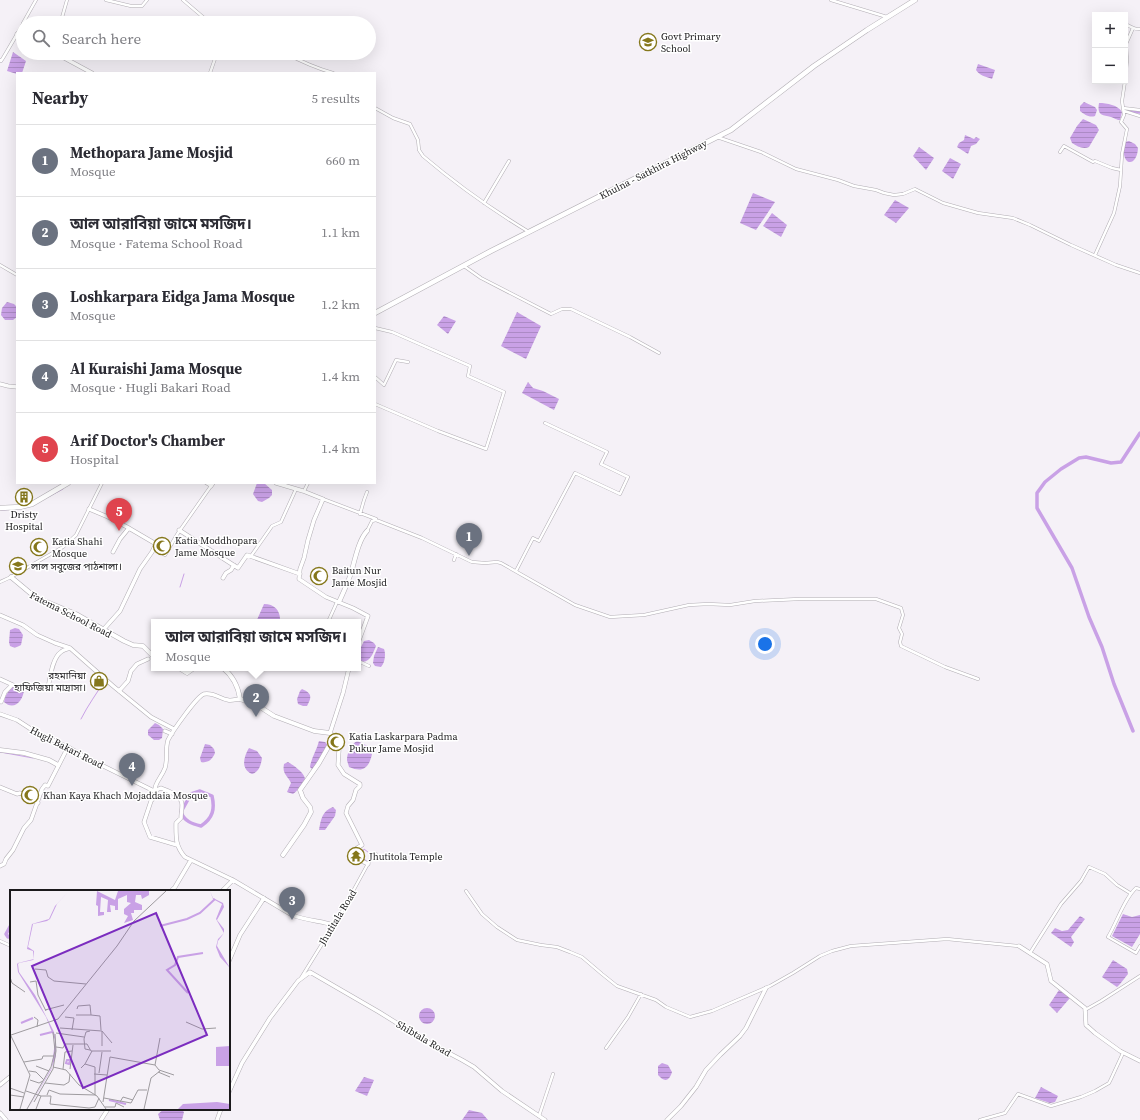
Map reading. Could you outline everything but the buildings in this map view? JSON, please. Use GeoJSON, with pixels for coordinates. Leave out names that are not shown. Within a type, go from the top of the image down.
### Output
{"type":"FeatureCollection","features":[{"type":"Feature","properties":{"kind":"highway","name":"Khulna - Satkhira Highway"},"geometry":{"type":"LineString","coordinates":[[376,311],[731,130],[814,66],[915,0]]}},
{"type":"Feature","properties":{"kind":"highway"},"geometry":{"type":"LineString","coordinates":[[0,508],[20,507],[32,504],[66,484]]}},
{"type":"Feature","properties":{"kind":"main road"},"geometry":{"type":"LineString","coordinates":[[338,602],[349,578],[364,534],[367,531]]}},
{"type":"Feature","properties":{"kind":"main road","name":"Fatema School Road"},"geometry":{"type":"LineString","coordinates":[[11,578],[35,597],[76,614],[124,641],[133,645],[143,646],[151,654]]}},
{"type":"Feature","properties":{"kind":"main road"},"geometry":{"type":"LineString","coordinates":[[226,671],[236,682],[240,698],[257,705],[274,716],[314,732],[330,733],[334,737],[316,768],[300,790],[303,798],[310,807],[311,812],[304,825],[283,855]]}},
{"type":"Feature","properties":{"kind":"main road"},"geometry":{"type":"LineString","coordinates":[[0,750],[24,753],[49,760],[58,765]]}},
{"type":"Feature","properties":{"kind":"street"},"geometry":{"type":"LineString","coordinates":[[27,16],[36,0]]}},
{"type":"Feature","properties":{"kind":"street"},"geometry":{"type":"LineString","coordinates":[[62,16],[67,0]]}},
{"type":"Feature","properties":{"kind":"street"},"geometry":{"type":"LineString","coordinates":[[106,0],[131,6],[142,6],[147,0]]}},
{"type":"Feature","properties":{"kind":"street"},"geometry":{"type":"LineString","coordinates":[[183,0],[202,16]]}},
{"type":"Feature","properties":{"kind":"street"},"geometry":{"type":"LineString","coordinates":[[831,0],[887,17]]}},
{"type":"Feature","properties":{"kind":"street"},"geometry":{"type":"LineString","coordinates":[[1128,25],[1140,29]]}},
{"type":"Feature","properties":{"kind":"street"},"geometry":{"type":"LineString","coordinates":[[1126,48],[1126,44],[1134,28]]}},
{"type":"Feature","properties":{"kind":"street"},"geometry":{"type":"LineString","coordinates":[[0,60],[1,61],[16,36]]}},
{"type":"Feature","properties":{"kind":"street"},"geometry":{"type":"LineString","coordinates":[[69,60],[90,72]]}},
{"type":"Feature","properties":{"kind":"street"},"geometry":{"type":"LineString","coordinates":[[210,72],[215,60]]}},
{"type":"Feature","properties":{"kind":"street"},"geometry":{"type":"LineString","coordinates":[[298,60],[330,72]]}},
{"type":"Feature","properties":{"kind":"street"},"geometry":{"type":"LineString","coordinates":[[1095,255],[1114,213],[1120,186],[1122,154],[1127,129],[1121,122],[1124,114],[1122,101],[1125,84]]}},
{"type":"Feature","properties":{"kind":"street"},"geometry":{"type":"LineString","coordinates":[[376,109],[393,118],[410,124],[418,140],[419,150],[423,156],[466,191],[529,232]]}},
{"type":"Feature","properties":{"kind":"street"},"geometry":{"type":"LineString","coordinates":[[1123,109],[1140,110]]}},
{"type":"Feature","properties":{"kind":"street"},"geometry":{"type":"LineString","coordinates":[[1123,109],[1140,116]]}},
{"type":"Feature","properties":{"kind":"street"},"geometry":{"type":"LineString","coordinates":[[716,137],[761,152],[796,169],[838,180],[854,186],[894,195],[903,194],[915,189],[943,203],[978,213],[1013,218],[1116,265],[1140,273]]}},
{"type":"Feature","properties":{"kind":"street"},"geometry":{"type":"LineString","coordinates":[[1060,152],[1064,146],[1093,162],[1095,161],[1121,170]]}},
{"type":"Feature","properties":{"kind":"street"},"geometry":{"type":"LineString","coordinates":[[484,203],[509,161]]}},
{"type":"Feature","properties":{"kind":"street"},"geometry":{"type":"LineString","coordinates":[[0,265],[16,274]]}},
{"type":"Feature","properties":{"kind":"street"},"geometry":{"type":"LineString","coordinates":[[463,266],[481,278],[551,314],[562,309],[571,309],[630,337],[659,353]]}},
{"type":"Feature","properties":{"kind":"street"},"geometry":{"type":"LineString","coordinates":[[376,328],[392,332],[470,366],[468,376],[504,392],[486,449],[376,404]]}},
{"type":"Feature","properties":{"kind":"street"},"geometry":{"type":"LineString","coordinates":[[376,379],[384,385],[396,360],[408,362]]}},
{"type":"Feature","properties":{"kind":"street"},"geometry":{"type":"LineString","coordinates":[[0,384],[16,387]]}},
{"type":"Feature","properties":{"kind":"street"},"geometry":{"type":"LineString","coordinates":[[516,571],[533,538],[539,541],[575,473],[620,494],[628,477],[601,464],[607,452],[545,423]]}},
{"type":"Feature","properties":{"kind":"street"},"geometry":{"type":"LineString","coordinates":[[0,582],[11,578],[63,547],[76,535],[102,484]]}},
{"type":"Feature","properties":{"kind":"street"},"geometry":{"type":"LineString","coordinates":[[154,548],[165,555],[180,530],[212,484]]}},
{"type":"Feature","properties":{"kind":"street"},"geometry":{"type":"LineString","coordinates":[[279,484],[360,514],[364,514],[422,538],[472,562],[497,562],[575,604],[610,617],[644,615],[689,605],[730,605],[798,599],[876,599],[901,608],[903,615],[900,628],[902,634],[900,642],[901,646],[945,667],[978,679]]}},
{"type":"Feature","properties":{"kind":"street"},"geometry":{"type":"LineString","coordinates":[[304,492],[308,484]]}},
{"type":"Feature","properties":{"kind":"street"},"geometry":{"type":"LineString","coordinates":[[251,556],[272,526],[281,522],[296,489]]}},
{"type":"Feature","properties":{"kind":"street"},"geometry":{"type":"LineString","coordinates":[[360,514],[367,492]]}},
{"type":"Feature","properties":{"kind":"street"},"geometry":{"type":"LineString","coordinates":[[323,500],[314,520],[299,579],[326,597],[368,616],[361,635]]}},
{"type":"Feature","properties":{"kind":"street"},"geometry":{"type":"LineString","coordinates":[[89,509],[108,517],[156,544],[140,569],[120,611],[103,630]]}},
{"type":"Feature","properties":{"kind":"street"},"geometry":{"type":"LineString","coordinates":[[367,531],[372,521],[376,520]]}},
{"type":"Feature","properties":{"kind":"street"},"geometry":{"type":"LineString","coordinates":[[113,552],[120,539],[129,528]]}},
{"type":"Feature","properties":{"kind":"street"},"geometry":{"type":"LineString","coordinates":[[180,530],[238,568],[247,555],[300,574]]}},
{"type":"Feature","properties":{"kind":"street"},"geometry":{"type":"LineString","coordinates":[[454,560],[456,554]]}},
{"type":"Feature","properties":{"kind":"street"},"geometry":{"type":"LineString","coordinates":[[223,578],[234,565]]}},
{"type":"Feature","properties":{"kind":"street"},"geometry":{"type":"LineString","coordinates":[[330,619],[338,602]]}},
{"type":"Feature","properties":{"kind":"street"},"geometry":{"type":"LineString","coordinates":[[0,615],[23,624],[37,634],[70,648],[151,717],[174,729]]}},
{"type":"Feature","properties":{"kind":"street"},"geometry":{"type":"LineString","coordinates":[[48,688],[52,668],[56,658],[60,652],[70,648]]}},
{"type":"Feature","properties":{"kind":"street"},"geometry":{"type":"LineString","coordinates":[[119,691],[128,681],[131,672],[137,664],[148,659]]}},
{"type":"Feature","properties":{"kind":"street"},"geometry":{"type":"LineString","coordinates":[[361,662],[369,666]]}},
{"type":"Feature","properties":{"kind":"street"},"geometry":{"type":"LineString","coordinates":[[330,733],[348,671]]}},
{"type":"Feature","properties":{"kind":"street"},"geometry":{"type":"LineString","coordinates":[[0,679],[13,685],[5,692],[1,702]]}},
{"type":"Feature","properties":{"kind":"street"},"geometry":{"type":"LineString","coordinates":[[177,845],[150,837],[144,822],[151,801],[155,796],[154,791],[156,782],[166,767],[168,740],[174,729],[196,700],[204,694],[216,695],[228,700],[240,698]]}},
{"type":"Feature","properties":{"kind":"street","name":"Hugli Bakari Road"},"geometry":{"type":"LineString","coordinates":[[0,714],[17,720],[85,757],[154,791]]}},
{"type":"Feature","properties":{"kind":"street"},"geometry":{"type":"LineString","coordinates":[[165,731],[172,734]]}},
{"type":"Feature","properties":{"kind":"street"},"geometry":{"type":"LineString","coordinates":[[331,743],[339,750],[338,765],[344,774],[360,784],[356,790],[353,800],[348,806],[346,813],[362,845],[351,852],[351,856],[368,864]]}},
{"type":"Feature","properties":{"kind":"street"},"geometry":{"type":"LineString","coordinates":[[0,866],[4,864],[24,828],[31,820],[42,789],[45,785],[48,786],[68,747]]}},
{"type":"Feature","properties":{"kind":"street"},"geometry":{"type":"LineString","coordinates":[[0,787],[17,794],[20,793],[38,803]]}},
{"type":"Feature","properties":{"kind":"street"},"geometry":{"type":"LineString","coordinates":[[154,791],[161,788],[171,792],[179,798],[182,803],[180,812],[182,818],[176,823],[177,845],[181,852],[191,860],[233,880],[292,915],[302,919],[334,925]]}},
{"type":"Feature","properties":{"kind":"street","name":"Jhutitala Road"},"geometry":{"type":"LineString","coordinates":[[298,981],[334,925],[370,860],[376,854]]}},
{"type":"Feature","properties":{"kind":"street"},"geometry":{"type":"LineString","coordinates":[[172,890],[191,860]]}},
{"type":"Feature","properties":{"kind":"street"},"geometry":{"type":"LineString","coordinates":[[1030,953],[1060,904],[1081,881],[1089,867],[1105,874],[1117,885],[1130,893]]}},
{"type":"Feature","properties":{"kind":"street"},"geometry":{"type":"LineString","coordinates":[[223,890],[233,880]]}},
{"type":"Feature","properties":{"kind":"street"},"geometry":{"type":"LineString","coordinates":[[1140,889],[1136,888],[1130,893],[1115,925],[1108,936],[1136,953],[1140,946]]}},
{"type":"Feature","properties":{"kind":"street"},"geometry":{"type":"LineString","coordinates":[[466,891],[482,914],[497,927],[517,940],[541,946],[557,947],[570,952],[582,958],[617,986],[656,1000],[666,1007],[690,1017],[712,1011],[766,988],[793,974],[832,950],[851,946],[948,940],[1019,946],[1047,964],[1051,981],[1085,1008],[1086,1025],[1123,1053],[1140,1061]]}},
{"type":"Feature","properties":{"kind":"street"},"geometry":{"type":"LineString","coordinates":[[230,959],[240,935],[264,898]]}},
{"type":"Feature","properties":{"kind":"street"},"geometry":{"type":"LineString","coordinates":[[0,941],[10,946]]}},
{"type":"Feature","properties":{"kind":"street","name":"Shibtala Road"},"geometry":{"type":"LineString","coordinates":[[298,981],[310,972],[424,1040],[474,1067],[502,1091],[546,1120]]}},
{"type":"Feature","properties":{"kind":"street"},"geometry":{"type":"LineString","coordinates":[[1085,1010],[1140,976]]}},
{"type":"Feature","properties":{"kind":"street"},"geometry":{"type":"LineString","coordinates":[[230,1091],[242,1063],[253,1045],[270,1018],[298,981]]}},
{"type":"Feature","properties":{"kind":"street"},"geometry":{"type":"LineString","coordinates":[[667,1120],[681,1106],[696,1087],[706,1070],[746,1028],[766,988]]}},
{"type":"Feature","properties":{"kind":"street"},"geometry":{"type":"LineString","coordinates":[[606,1048],[628,1017],[641,994]]}},
{"type":"Feature","properties":{"kind":"street"},"geometry":{"type":"LineString","coordinates":[[980,1120],[1005,1113],[1018,1094],[1051,1106],[1096,1091],[1109,1083],[1123,1053]]}},
{"type":"Feature","properties":{"kind":"street"},"geometry":{"type":"LineString","coordinates":[[539,1116],[553,1074]]}},
{"type":"Feature","properties":{"kind":"street"},"geometry":{"type":"LineString","coordinates":[[0,1085],[10,1077]]}},
{"type":"Feature","properties":{"kind":"street"},"geometry":{"type":"LineString","coordinates":[[102,1120],[107,1110]]}},
{"type":"Feature","properties":{"kind":"street"},"geometry":{"type":"LineString","coordinates":[[217,1120],[221,1110]]}},
{"type":"Feature","properties":{"kind":"street"},"geometry":{"type":"LineString","coordinates":[[0,1114],[6,1120]]}},
{"type":"Feature","properties":{"kind":"shaded area"},"geometry":{"type":"Polygon","coordinates":[[[13,52],[16,54],[16,60],[26,61],[22,72],[16,72],[16,74],[7,71],[13,52]]]}},
{"type":"Feature","properties":{"kind":"shaded area"},"geometry":{"type":"Polygon","coordinates":[[[978,64],[995,70],[992,79],[979,74],[976,70],[978,64]]]}},
{"type":"Feature","properties":{"kind":"shaded area"},"geometry":{"type":"Polygon","coordinates":[[[1084,102],[1095,107],[1097,110],[1095,116],[1089,116],[1080,111],[1080,106],[1084,102]]]}},
{"type":"Feature","properties":{"kind":"shaded area"},"geometry":{"type":"Polygon","coordinates":[[[1099,103],[1109,104],[1118,108],[1122,112],[1120,120],[1100,114],[1099,103]]]}},
{"type":"Feature","properties":{"kind":"shaded area"},"geometry":{"type":"Polygon","coordinates":[[[1083,119],[1096,125],[1099,130],[1089,147],[1085,148],[1072,143],[1070,138],[1083,119]]]}},
{"type":"Feature","properties":{"kind":"shaded area"},"geometry":{"type":"Polygon","coordinates":[[[965,135],[974,139],[976,137],[980,139],[976,144],[971,146],[968,154],[957,147],[959,143],[964,140],[965,135]]]}},
{"type":"Feature","properties":{"kind":"shaded area"},"geometry":{"type":"Polygon","coordinates":[[[1129,141],[1135,144],[1138,148],[1137,155],[1132,162],[1126,160],[1124,156],[1125,142],[1129,141]]]}},
{"type":"Feature","properties":{"kind":"shaded area"},"geometry":{"type":"Polygon","coordinates":[[[919,147],[934,158],[926,170],[913,156],[919,147]]]}},
{"type":"Feature","properties":{"kind":"shaded area"},"geometry":{"type":"Polygon","coordinates":[[[950,158],[961,164],[953,179],[942,171],[950,158]]]}},
{"type":"Feature","properties":{"kind":"shaded area"},"geometry":{"type":"Polygon","coordinates":[[[753,193],[775,202],[756,230],[740,223],[753,193]]]}},
{"type":"Feature","properties":{"kind":"shaded area"},"geometry":{"type":"Polygon","coordinates":[[[895,200],[909,208],[896,223],[884,215],[895,200]]]}},
{"type":"Feature","properties":{"kind":"shaded area"},"geometry":{"type":"Polygon","coordinates":[[[772,213],[787,225],[781,237],[763,226],[772,213]]]}},
{"type":"Feature","properties":{"kind":"shaded area"},"geometry":{"type":"Polygon","coordinates":[[[7,302],[14,304],[16,306],[16,318],[13,320],[5,320],[1,315],[2,308],[7,302]]]}},
{"type":"Feature","properties":{"kind":"shaded area"},"geometry":{"type":"Polygon","coordinates":[[[517,312],[541,326],[526,359],[501,346],[517,312]]]}},
{"type":"Feature","properties":{"kind":"shaded area"},"geometry":{"type":"Polygon","coordinates":[[[444,316],[456,321],[448,334],[437,325],[444,316]]]}},
{"type":"Feature","properties":{"kind":"shaded area"},"geometry":{"type":"Polygon","coordinates":[[[528,382],[533,388],[559,399],[554,410],[522,393],[528,382]]]}},
{"type":"Feature","properties":{"kind":"shaded area"},"geometry":{"type":"Polygon","coordinates":[[[257,484],[265,484],[272,490],[272,495],[262,502],[258,501],[253,494],[257,484]]]}},
{"type":"Feature","properties":{"kind":"shaded area"},"geometry":{"type":"Polygon","coordinates":[[[264,604],[274,607],[278,611],[280,618],[280,619],[257,619],[264,604]]]}},
{"type":"Feature","properties":{"kind":"shaded area"},"geometry":{"type":"Polygon","coordinates":[[[15,628],[19,629],[23,635],[21,645],[14,647],[10,646],[9,642],[10,630],[15,628]]]}},
{"type":"Feature","properties":{"kind":"shaded area"},"geometry":{"type":"Polygon","coordinates":[[[369,640],[376,646],[370,658],[363,662],[361,661],[361,647],[364,641],[369,640]]]}},
{"type":"Feature","properties":{"kind":"shaded area"},"geometry":{"type":"Polygon","coordinates":[[[378,647],[384,649],[385,651],[384,661],[381,667],[375,666],[373,663],[378,647]]]}},
{"type":"Feature","properties":{"kind":"shaded area"},"geometry":{"type":"Polygon","coordinates":[[[14,686],[21,687],[24,690],[22,698],[17,704],[8,705],[4,702],[5,697],[14,686]]]}},
{"type":"Feature","properties":{"kind":"shaded area"},"geometry":{"type":"Polygon","coordinates":[[[302,689],[308,692],[310,696],[307,706],[298,704],[297,699],[302,689]]]}},
{"type":"Feature","properties":{"kind":"shaded area"},"geometry":{"type":"Polygon","coordinates":[[[155,723],[163,729],[162,738],[159,740],[154,740],[148,735],[148,730],[155,723]]]}},
{"type":"Feature","properties":{"kind":"shaded area"},"geometry":{"type":"Polygon","coordinates":[[[319,741],[325,742],[328,745],[313,770],[310,767],[319,741]]]}},
{"type":"Feature","properties":{"kind":"shaded area"},"geometry":{"type":"Polygon","coordinates":[[[357,741],[368,746],[372,754],[367,766],[362,769],[354,769],[349,767],[347,761],[350,749],[357,741]]]}},
{"type":"Feature","properties":{"kind":"shaded area"},"geometry":{"type":"Polygon","coordinates":[[[205,744],[210,745],[214,749],[215,753],[213,758],[210,760],[201,762],[200,758],[205,744]]]}},
{"type":"Feature","properties":{"kind":"shaded area"},"geometry":{"type":"Polygon","coordinates":[[[249,748],[257,751],[262,758],[259,768],[252,774],[248,772],[244,766],[249,748]]]}},
{"type":"Feature","properties":{"kind":"shaded area"},"geometry":{"type":"Polygon","coordinates":[[[288,762],[301,772],[305,779],[293,794],[287,792],[291,783],[284,772],[284,764],[288,762]]]}},
{"type":"Feature","properties":{"kind":"shaded area"},"geometry":{"type":"Polygon","coordinates":[[[333,807],[336,810],[335,816],[325,830],[319,830],[324,813],[333,807]]]}},
{"type":"Feature","properties":{"kind":"shaded area"},"geometry":{"type":"Polygon","coordinates":[[[1123,914],[1132,917],[1140,915],[1140,934],[1132,947],[1112,936],[1123,914]]]}},
{"type":"Feature","properties":{"kind":"shaded area"},"geometry":{"type":"Polygon","coordinates":[[[1080,916],[1085,919],[1071,937],[1074,942],[1071,947],[1051,933],[1055,928],[1062,931],[1068,930],[1080,916]]]}},
{"type":"Feature","properties":{"kind":"shaded area"},"geometry":{"type":"Polygon","coordinates":[[[1113,960],[1127,969],[1128,974],[1117,987],[1102,977],[1113,960]]]}},
{"type":"Feature","properties":{"kind":"shaded area"},"geometry":{"type":"Polygon","coordinates":[[[1059,990],[1070,998],[1057,1013],[1049,1005],[1059,990]]]}},
{"type":"Feature","properties":{"kind":"shaded area"},"geometry":{"type":"Polygon","coordinates":[[[427,1008],[433,1010],[435,1016],[433,1022],[427,1024],[421,1022],[419,1016],[421,1010],[427,1008]]]}},
{"type":"Feature","properties":{"kind":"shaded area"},"geometry":{"type":"Polygon","coordinates":[[[662,1063],[668,1065],[672,1072],[666,1080],[662,1079],[658,1075],[658,1066],[662,1063]]]}},
{"type":"Feature","properties":{"kind":"shaded area"},"geometry":{"type":"Polygon","coordinates":[[[364,1077],[374,1080],[367,1096],[355,1091],[364,1077]]]}},
{"type":"Feature","properties":{"kind":"shaded area"},"geometry":{"type":"Polygon","coordinates":[[[1041,1087],[1058,1096],[1055,1102],[1050,1103],[1035,1098],[1041,1087]]]}},
{"type":"Feature","properties":{"kind":"shaded area"},"geometry":{"type":"Polygon","coordinates":[[[163,1110],[182,1110],[184,1112],[182,1120],[160,1120],[158,1114],[163,1110]]]}},
{"type":"Feature","properties":{"kind":"shaded area"},"geometry":{"type":"Polygon","coordinates":[[[469,1110],[482,1113],[488,1120],[462,1120],[469,1110]]]}},
{"type":"Feature","properties":{"kind":"waterway"},"geometry":{"type":"LineString","coordinates":[[1131,111],[1140,112]]}},
{"type":"Feature","properties":{"kind":"waterway"},"geometry":{"type":"LineString","coordinates":[[1133,731],[1114,684],[1102,647],[1089,617],[1072,568],[1037,508],[1037,493],[1045,482],[1061,469],[1079,458],[1086,457],[1111,463],[1121,462],[1140,433]]}},
{"type":"Feature","properties":{"kind":"waterway"},"geometry":{"type":"LineString","coordinates":[[50,496],[63,489]]}},
{"type":"Feature","properties":{"kind":"waterway"},"geometry":{"type":"LineString","coordinates":[[1,510],[17,509]]}},
{"type":"Feature","properties":{"kind":"waterway"},"geometry":{"type":"LineString","coordinates":[[180,587],[184,574]]}},
{"type":"Feature","properties":{"kind":"waterway"},"geometry":{"type":"LineString","coordinates":[[81,719],[105,680]]}},
{"type":"Feature","properties":{"kind":"waterway"},"geometry":{"type":"LineString","coordinates":[[0,752],[33,758]]}},
{"type":"Feature","properties":{"kind":"waterway"},"geometry":{"type":"LineString","coordinates":[[200,791],[212,796],[213,805],[211,816],[201,826],[189,822],[184,818],[181,812],[191,794],[200,791]]}},
{"type":"Feature","properties":{"kind":"waterway"},"geometry":{"type":"LineString","coordinates":[[368,862],[361,857],[364,849],[373,856]]}},
{"type":"Feature","properties":{"kind":"waterway"},"geometry":{"type":"LineString","coordinates":[[10,927],[6,934],[8,937],[10,936]]}},
{"type":"Feature","properties":{"kind":"place","name":"Govt Primary School"},"geometry":{"type":"Point","coordinates":[648,42]}},
{"type":"Feature","properties":{"kind":"place","name":"Dristy Hospital"},"geometry":{"type":"Point","coordinates":[24,497]}},
{"type":"Feature","properties":{"kind":"place","name":"Arif Doctor's Chamber"},"geometry":{"type":"Point","coordinates":[119,531]}},
{"type":"Feature","properties":{"kind":"place","name":"Katia Moddhopara Jame Mosque"},"geometry":{"type":"Point","coordinates":[162,546]}},
{"type":"Feature","properties":{"kind":"place","name":"Katia Shahi Mosque"},"geometry":{"type":"Point","coordinates":[39,547]}},
{"type":"Feature","properties":{"kind":"place","name":"Methopara Jame Mosjid"},"geometry":{"type":"Point","coordinates":[469,556]}},
{"type":"Feature","properties":{"kind":"place","name":"লাল সবুজের পাঠশালা।"},"geometry":{"type":"Point","coordinates":[18,566]}},
{"type":"Feature","properties":{"kind":"place","name":"Baitun Nur Jame Mosjid"},"geometry":{"type":"Point","coordinates":[319,576]}},
{"type":"Feature","properties":{"kind":"place","name":"রহমানিয়া হাফিজিয়া মাদ্রাসা।"},"geometry":{"type":"Point","coordinates":[99,681]}},
{"type":"Feature","properties":{"kind":"place","name":"আল আরাবিয়া জামে মসজিদ।"},"geometry":{"type":"Point","coordinates":[256,717]}},
{"type":"Feature","properties":{"kind":"place","name":"Katia Laskarpara Padma Pukur Jame Mosjid"},"geometry":{"type":"Point","coordinates":[336,742]}},
{"type":"Feature","properties":{"kind":"place","name":"Al Kuraishi Jama Mosque"},"geometry":{"type":"Point","coordinates":[132,786]}},
{"type":"Feature","properties":{"kind":"place","name":"Khan Kaya Khach Mojaddaia Mosque"},"geometry":{"type":"Point","coordinates":[30,795]}},
{"type":"Feature","properties":{"kind":"place","name":"Jhutitola Temple"},"geometry":{"type":"Point","coordinates":[356,856]}},
{"type":"Feature","properties":{"kind":"place","name":"Loshkarpara Eidga Jama Mosque"},"geometry":{"type":"Point","coordinates":[292,920]}}]}
